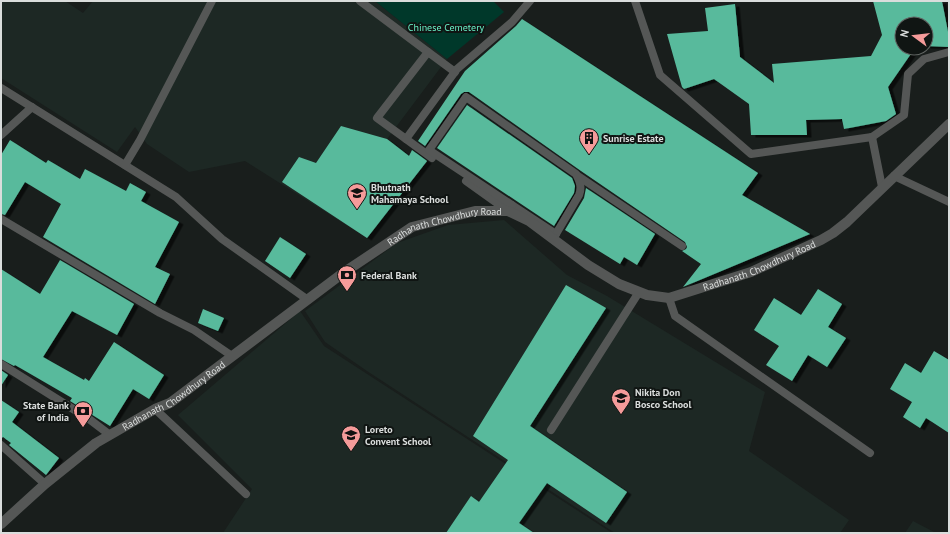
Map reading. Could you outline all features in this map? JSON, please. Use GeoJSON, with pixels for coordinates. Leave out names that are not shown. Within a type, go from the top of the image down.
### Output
{"type":"FeatureCollection","features":[{"type":"Feature","properties":{"kind":"street","name":"Radhanath Chowdhury Road"},"geometry":{"type":"LineString","coordinates":[[1,524],[45,484],[96,443],[155,409],[170,403],[343,273],[412,227],[475,211],[510,208],[555,237],[588,264],[619,284],[647,295],[669,298],[750,272],[833,233],[847,222],[949,124]]}},
{"type":"Feature","properties":{"kind":"lane"},"geometry":{"type":"LineString","coordinates":[[125,165],[144,133],[212,1]]}},
{"type":"Feature","properties":{"kind":"lane"},"geometry":{"type":"LineString","coordinates":[[360,1],[455,72]]}},
{"type":"Feature","properties":{"kind":"lane"},"geometry":{"type":"LineString","coordinates":[[406,139],[455,72],[512,22],[530,1]]}},
{"type":"Feature","properties":{"kind":"lane"},"geometry":{"type":"LineString","coordinates":[[635,1],[660,75],[751,154],[872,137],[904,115],[908,74],[924,60],[949,52]]}},
{"type":"Feature","properties":{"kind":"lane"},"geometry":{"type":"LineString","coordinates":[[428,52],[377,118],[510,208]]}},
{"type":"Feature","properties":{"kind":"lane"},"geometry":{"type":"LineString","coordinates":[[1,88],[176,197],[222,239],[308,300]]}},
{"type":"Feature","properties":{"kind":"lane"},"geometry":{"type":"LineString","coordinates":[[510,208],[428,150],[466,97],[682,246]]}},
{"type":"Feature","properties":{"kind":"lane"},"geometry":{"type":"LineString","coordinates":[[1,135],[32,107]]}},
{"type":"Feature","properties":{"kind":"lane"},"geometry":{"type":"LineString","coordinates":[[872,137],[882,187]]}},
{"type":"Feature","properties":{"kind":"lane"},"geometry":{"type":"LineString","coordinates":[[555,237],[582,189],[576,174]]}},
{"type":"Feature","properties":{"kind":"lane"},"geometry":{"type":"LineString","coordinates":[[894,176],[949,202]]}},
{"type":"Feature","properties":{"kind":"lane"},"geometry":{"type":"LineString","coordinates":[[1,219],[160,313],[194,330],[232,356]]}},
{"type":"Feature","properties":{"kind":"lane"},"geometry":{"type":"LineString","coordinates":[[551,430],[639,292]]}},
{"type":"Feature","properties":{"kind":"lane"},"geometry":{"type":"LineString","coordinates":[[669,298],[674,316],[870,453]]}},
{"type":"Feature","properties":{"kind":"lane"},"geometry":{"type":"LineString","coordinates":[[1,364],[89,419],[110,435]]}},
{"type":"Feature","properties":{"kind":"lane"},"geometry":{"type":"LineString","coordinates":[[155,409],[246,494]]}},
{"type":"Feature","properties":{"kind":"lane"},"geometry":{"type":"LineString","coordinates":[[1,445],[45,484]]}},
{"type":"Feature","properties":{"kind":"shaded area"},"geometry":{"type":"Polygon","coordinates":[[[1,1],[65,1],[83,13],[93,1],[375,1],[447,59],[387,139],[423,167],[367,238],[245,161],[189,172],[147,144],[135,127],[117,152],[1,78],[1,1]]]}},
{"type":"Feature","properties":{"kind":"shaded area","name":"Nikita Don Bosco School"},"geometry":{"type":"Polygon","coordinates":[[[504,220],[567,275],[607,296],[765,392],[749,451],[849,520],[840,533],[615,533],[325,342],[305,311],[397,243],[448,225],[504,220]]]}},
{"type":"Feature","properties":{"kind":"shaded area","name":"Loreto Convent School"},"geometry":{"type":"Polygon","coordinates":[[[300,311],[324,346],[612,533],[223,533],[252,489],[178,415],[300,311]]]}},
{"type":"Feature","properties":{"kind":"shaded area"},"geometry":{"type":"Polygon","coordinates":[[[913,521],[936,533],[905,533],[913,521]]]}},
{"type":"Feature","properties":{"kind":"green space","name":"Chinese Cemetery"},"geometry":{"type":"Polygon","coordinates":[[[375,1],[493,1],[504,12],[447,59],[375,1]]]}},
{"type":"Feature","properties":{"kind":"building"},"geometry":{"type":"Polygon","coordinates":[[[873,1],[942,1],[949,37],[949,47],[934,46],[934,16],[894,16],[894,56],[909,56],[888,87],[896,114],[886,121],[844,129],[842,119],[806,120],[807,135],[751,135],[749,104],[714,79],[684,89],[682,87],[667,34],[708,31],[705,8],[735,4],[740,57],[774,83],[772,64],[871,56],[882,35],[873,1]]]}},
{"type":"Feature","properties":{"kind":"building","name":"Sunrise Estate"},"geometry":{"type":"Polygon","coordinates":[[[522,19],[758,173],[742,195],[810,234],[683,287],[701,264],[682,251],[687,247],[685,242],[469,92],[464,92],[461,94],[425,146],[418,141],[465,71],[522,19]]]}},
{"type":"Feature","properties":{"kind":"building"},"geometry":{"type":"Polygon","coordinates":[[[467,105],[572,178],[575,186],[574,193],[554,226],[437,148],[467,105]]]}},
{"type":"Feature","properties":{"kind":"building","name":"Bhutnath Mahamaya School"},"geometry":{"type":"Polygon","coordinates":[[[341,126],[387,139],[409,156],[412,150],[427,161],[367,238],[282,182],[299,157],[316,163],[341,126]]]}},
{"type":"Feature","properties":{"kind":"building"},"geometry":{"type":"Polygon","coordinates":[[[10,140],[46,163],[48,160],[80,179],[85,169],[126,191],[130,183],[146,192],[141,201],[179,222],[155,267],[170,274],[155,304],[43,237],[61,204],[25,182],[5,215],[1,214],[1,155],[10,140]]]}},
{"type":"Feature","properties":{"kind":"building"},"geometry":{"type":"Polygon","coordinates":[[[586,188],[655,234],[637,265],[624,257],[620,264],[565,230],[562,235],[584,198],[586,188]]]}},
{"type":"Feature","properties":{"kind":"building"},"geometry":{"type":"Polygon","coordinates":[[[280,237],[306,254],[290,278],[265,261],[280,237]]]}},
{"type":"Feature","properties":{"kind":"building"},"geometry":{"type":"Polygon","coordinates":[[[60,260],[134,304],[117,335],[72,311],[43,357],[84,380],[85,378],[89,381],[114,342],[164,375],[149,399],[133,389],[110,426],[70,401],[72,398],[15,365],[14,366],[1,359],[1,269],[40,294],[60,260]]]}},
{"type":"Feature","properties":{"kind":"building"},"geometry":{"type":"Polygon","coordinates":[[[566,285],[606,308],[530,426],[627,492],[606,523],[547,483],[519,523],[534,533],[446,533],[471,496],[479,502],[508,460],[473,436],[566,285]]]}},
{"type":"Feature","properties":{"kind":"building"},"geometry":{"type":"Polygon","coordinates":[[[818,289],[842,304],[828,327],[846,338],[827,367],[808,355],[792,381],[766,365],[779,346],[754,330],[774,298],[801,315],[818,289]]]}},
{"type":"Feature","properties":{"kind":"building"},"geometry":{"type":"Polygon","coordinates":[[[203,309],[224,318],[218,331],[198,323],[203,309]]]}},
{"type":"Feature","properties":{"kind":"building"},"geometry":{"type":"Polygon","coordinates":[[[934,351],[949,360],[949,433],[926,418],[920,428],[903,417],[912,402],[890,389],[905,363],[921,373],[934,351]]]}},
{"type":"Feature","properties":{"kind":"building"},"geometry":{"type":"Polygon","coordinates":[[[1,370],[8,375],[1,386],[1,370]]]}},
{"type":"Feature","properties":{"kind":"building"},"geometry":{"type":"Polygon","coordinates":[[[1,400],[19,412],[12,422],[59,458],[46,475],[9,445],[11,443],[3,437],[1,439],[1,400]]]}},
{"type":"Feature","properties":{"kind":"place","name":"Sunrise Estate"},"geometry":{"type":"Point","coordinates":[589,155]}},
{"type":"Feature","properties":{"kind":"place","name":"Bhutnath Mahamaya School"},"geometry":{"type":"Point","coordinates":[357,210]}},
{"type":"Feature","properties":{"kind":"place","name":"Federal Bank"},"geometry":{"type":"Point","coordinates":[347,292]}},
{"type":"Feature","properties":{"kind":"place","name":"Nikita Don Bosco School"},"geometry":{"type":"Point","coordinates":[621,415]}},
{"type":"Feature","properties":{"kind":"place","name":"State Bank of India"},"geometry":{"type":"Point","coordinates":[83,428]}},
{"type":"Feature","properties":{"kind":"place","name":"Loreto Convent School"},"geometry":{"type":"Point","coordinates":[351,452]}}]}
